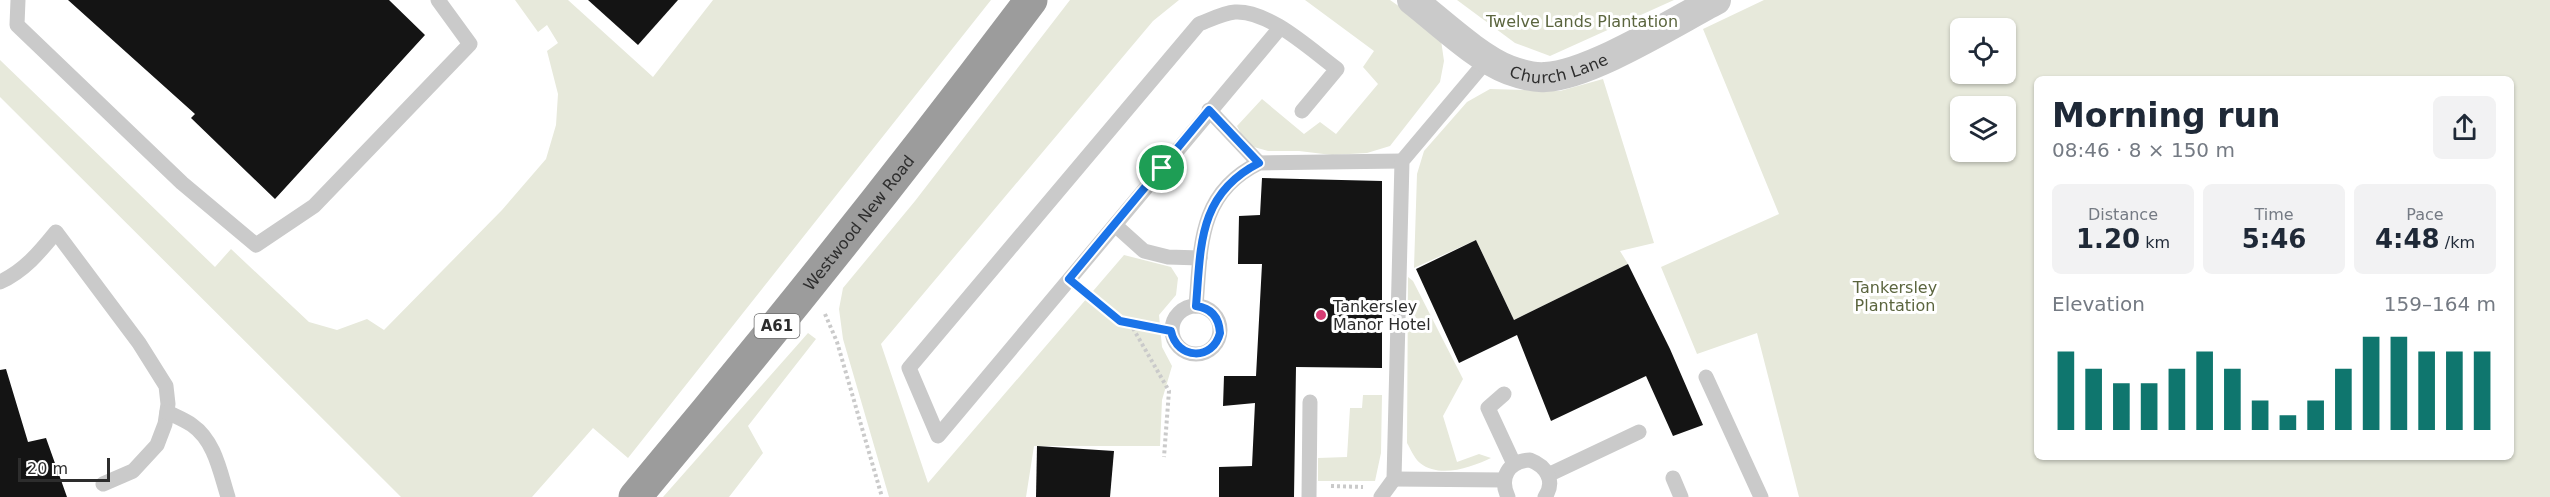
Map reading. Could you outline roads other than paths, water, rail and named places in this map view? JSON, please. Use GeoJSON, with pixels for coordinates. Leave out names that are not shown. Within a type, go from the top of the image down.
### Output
{"type":"FeatureCollection","features":[{"type":"Feature","properties":{"kind":"highway","name":"Westwood New Road"},"geometry":{"type":"LineString","coordinates":[[635,497],[916,154],[1031,0]]}},
{"type":"Feature","properties":{"kind":"street","name":"Church Lane"},"geometry":{"type":"LineString","coordinates":[[1412,0],[1488,58],[1508,70],[1528,76],[1545,77],[1598,62],[1716,0]]}},
{"type":"Feature","properties":{"kind":"lane"},"geometry":{"type":"LineString","coordinates":[[18,0],[17,26],[182,183],[256,245],[314,206],[470,44],[438,0]]}},
{"type":"Feature","properties":{"kind":"lane"},"geometry":{"type":"LineString","coordinates":[[1280,27],[938,436],[909,368],[1199,24],[1235,12],[1254,15],[1280,27],[1337,69],[1302,111]]}},
{"type":"Feature","properties":{"kind":"lane"},"geometry":{"type":"LineString","coordinates":[[1488,58],[1402,161],[1388,488],[1504,480]]}},
{"type":"Feature","properties":{"kind":"lane"},"geometry":{"type":"LineString","coordinates":[[1209,110],[1259,163]]}},
{"type":"Feature","properties":{"kind":"lane"},"geometry":{"type":"LineString","coordinates":[[1196,306],[1200,258],[1210,208],[1239,173],[1259,163],[1402,161]]}},
{"type":"Feature","properties":{"kind":"lane"},"geometry":{"type":"LineString","coordinates":[[1115,225],[1144,251],[1168,257],[1200,258]]}},
{"type":"Feature","properties":{"kind":"lane"},"geometry":{"type":"LineString","coordinates":[[0,282],[16,275],[36,257],[56,232],[157,369],[166,386],[167,412],[157,445],[133,471],[103,484]]}},
{"type":"Feature","properties":{"kind":"lane"},"geometry":{"type":"LineString","coordinates":[[1196,306],[1204,307],[1216,317],[1220,333],[1213,347],[1199,354],[1183,351],[1173,339],[1171,331],[1176,316],[1181,310],[1196,306]]}},
{"type":"Feature","properties":{"kind":"lane"},"geometry":{"type":"LineString","coordinates":[[1706,377],[1761,497]]}},
{"type":"Feature","properties":{"kind":"lane"},"geometry":{"type":"LineString","coordinates":[[1504,394],[1488,408],[1514,464]]}},
{"type":"Feature","properties":{"kind":"lane"},"geometry":{"type":"LineString","coordinates":[[1309,491],[1310,402]]}},
{"type":"Feature","properties":{"kind":"lane"},"geometry":{"type":"LineString","coordinates":[[167,412],[192,425],[203,435],[212,449],[228,497]]}},
{"type":"Feature","properties":{"kind":"lane"},"geometry":{"type":"LineString","coordinates":[[1548,475],[1639,432]]}},
{"type":"Feature","properties":{"kind":"lane"},"geometry":{"type":"LineString","coordinates":[[1508,497],[1505,474],[1514,464],[1530,460],[1544,468],[1548,475],[1550,483],[1545,497]]}},
{"type":"Feature","properties":{"kind":"lane"},"geometry":{"type":"LineString","coordinates":[[1673,478],[1681,497]]}},
{"type":"Feature","properties":{"kind":"place","name":"Tankersley Manor Hotel"},"geometry":{"type":"Point","coordinates":[1321,315]}},
{"type":"Feature","properties":{"kind":"park label","name":"Twelve Lands Plantation"},"geometry":{"type":"Point","coordinates":[1582,21]}},
{"type":"Feature","properties":{"kind":"park label","name":"Tankersley Plantation"},"geometry":{"type":"Point","coordinates":[1895,296]}}]}
